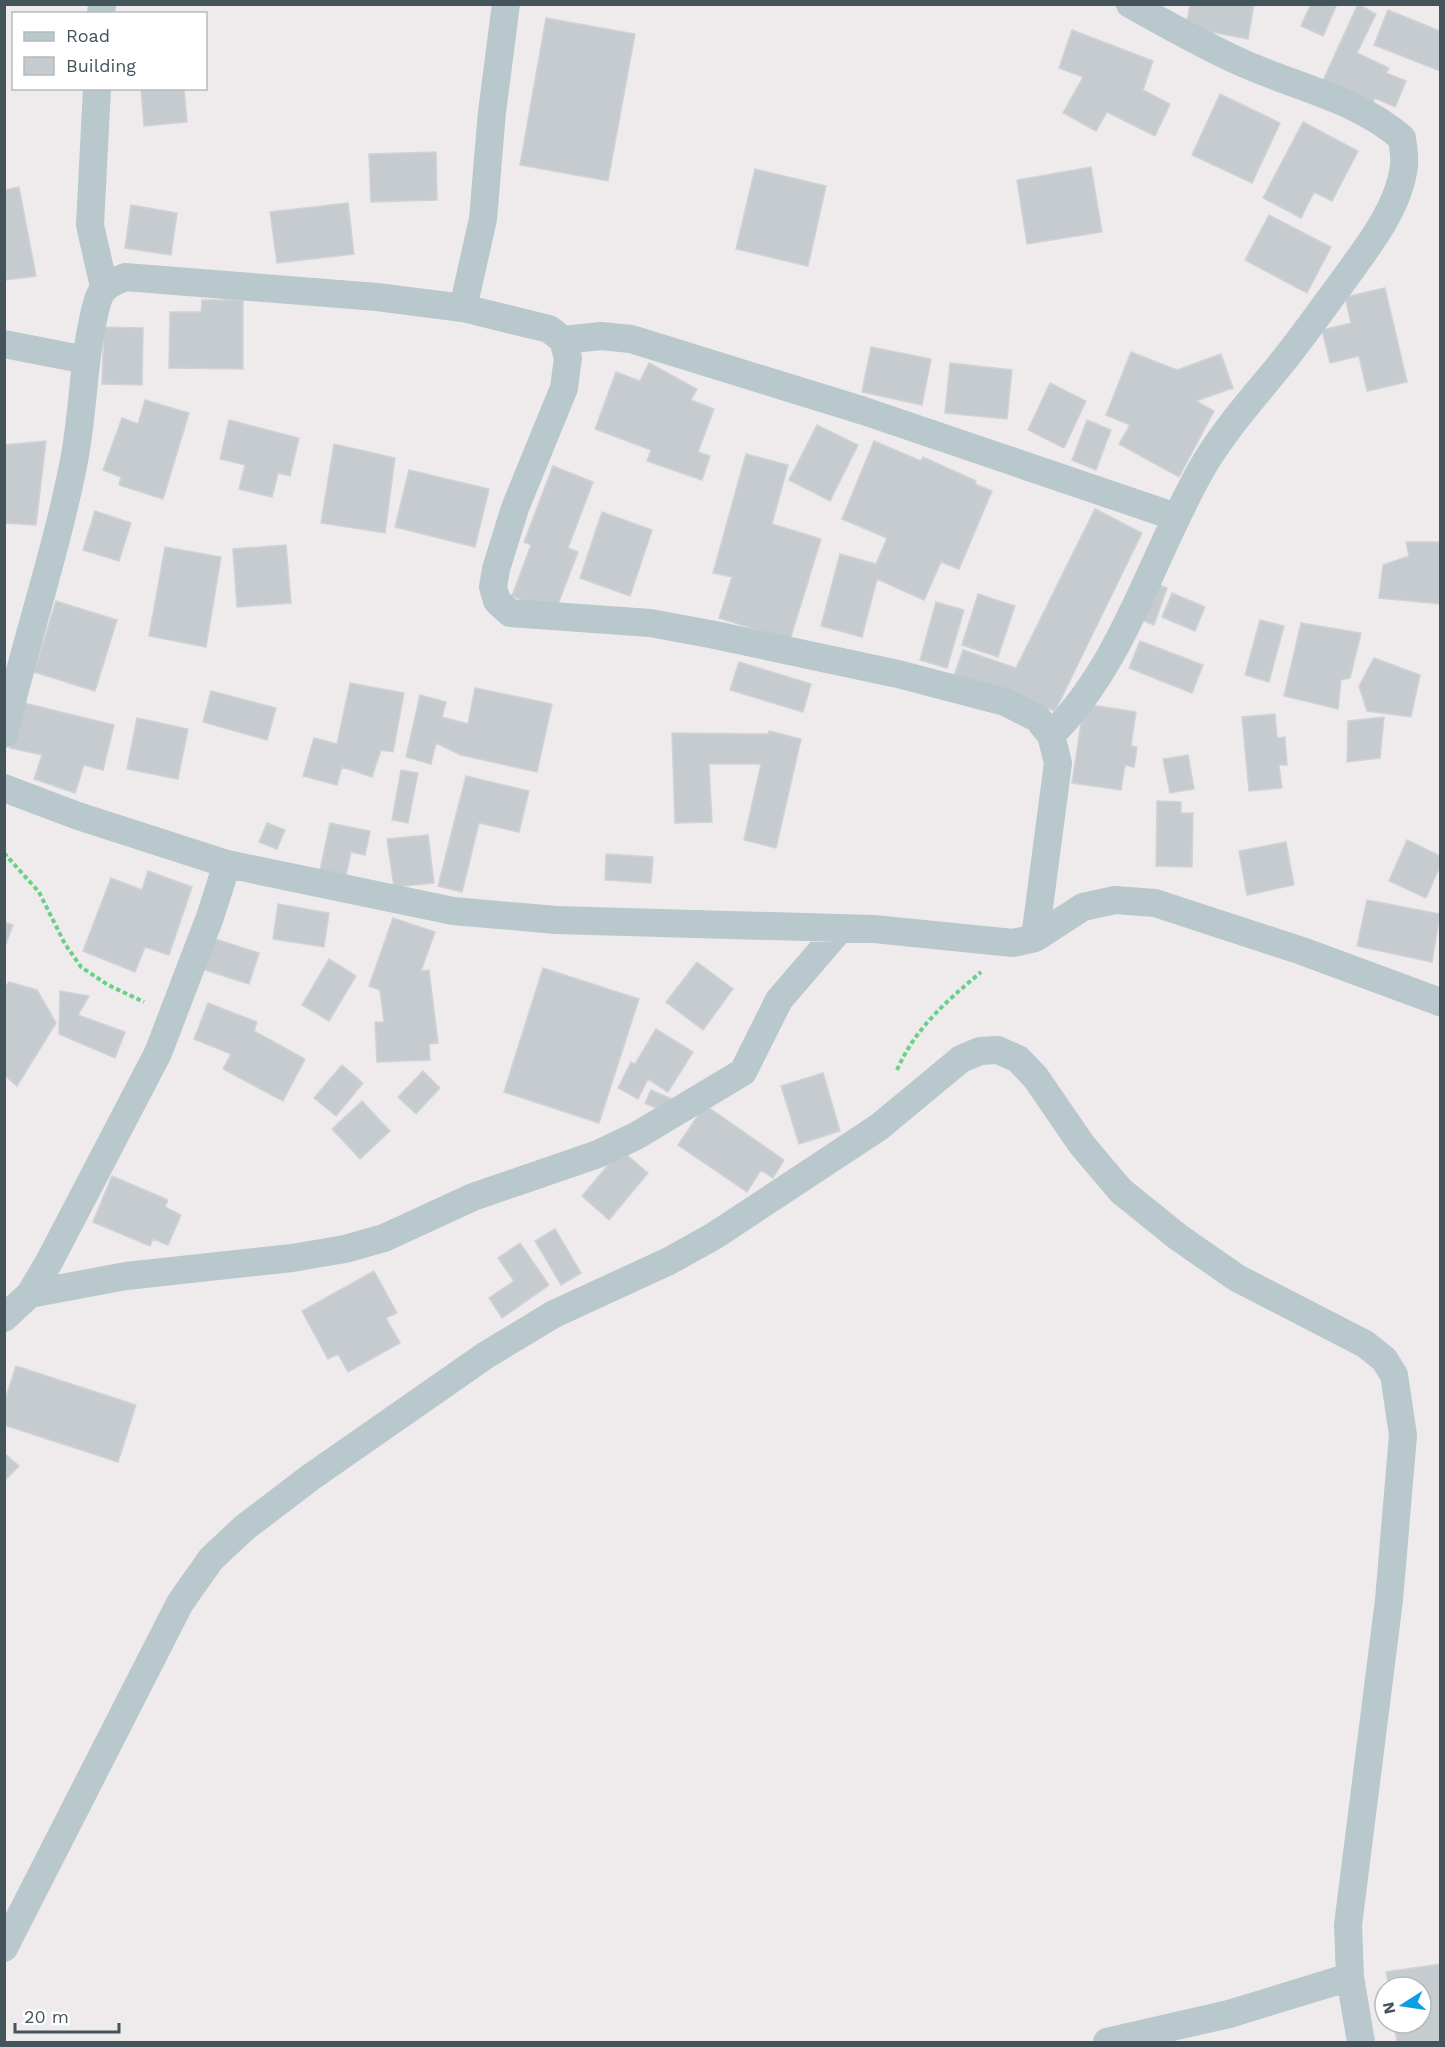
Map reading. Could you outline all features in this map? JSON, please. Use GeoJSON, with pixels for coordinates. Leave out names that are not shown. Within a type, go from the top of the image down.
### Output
{"type":"FeatureCollection","features":[{"type":"Feature","properties":{"kind":"street"},"geometry":{"type":"LineString","coordinates":[[463,308],[483,219],[492,112],[506,4]]}},
{"type":"Feature","properties":{"kind":"street"},"geometry":{"type":"LineString","coordinates":[[1051,735],[1074,712],[1097,678],[1206,461],[1345,278],[1386,217],[1399,188],[1404,164],[1402,138],[1380,119],[1337,99],[1244,64],[1131,4]]}},
{"type":"Feature","properties":{"kind":"street"},"geometry":{"type":"LineString","coordinates":[[97,90],[90,225],[104,287]]}},
{"type":"Feature","properties":{"kind":"street"},"geometry":{"type":"LineString","coordinates":[[4,734],[58,532],[74,459],[86,360],[97,301],[104,287],[125,277],[376,297],[463,308],[549,329],[563,340],[568,358],[564,388],[515,508],[495,569],[494,587],[497,601],[510,613],[650,623],[803,652],[1005,702],[1037,718],[1051,735],[1058,763],[1024,941]]}},
{"type":"Feature","properties":{"kind":"street"},"geometry":{"type":"LineString","coordinates":[[563,340],[601,336],[631,339],[864,411],[1176,517]]}},
{"type":"Feature","properties":{"kind":"street"},"geometry":{"type":"LineString","coordinates":[[4,344],[86,360]]}},
{"type":"Feature","properties":{"kind":"street"},"geometry":{"type":"LineString","coordinates":[[4,788],[78,816],[227,864],[453,911],[556,920],[874,929],[1024,941],[1083,908],[1115,900],[1155,903],[1302,951],[1440,1002]]}},
{"type":"Feature","properties":{"kind":"street"},"geometry":{"type":"LineString","coordinates":[[4,1318],[30,1294],[158,1053],[210,917],[227,864]]}},
{"type":"Feature","properties":{"kind":"street"},"geometry":{"type":"LineString","coordinates":[[30,1294],[126,1276],[292,1258],[345,1248],[384,1238],[473,1197],[598,1155],[636,1136],[743,1072],[779,1000],[840,929]]}},
{"type":"Feature","properties":{"kind":"street"},"geometry":{"type":"LineString","coordinates":[[4,1948],[180,1603],[211,1559],[244,1528],[311,1477],[486,1355],[554,1314],[669,1261],[714,1236],[879,1127],[962,1059],[980,1051],[998,1050],[1018,1059],[1036,1078],[1082,1145],[1121,1191],[1178,1237],[1237,1278],[1365,1344],[1384,1359],[1394,1375],[1403,1435],[1389,1600],[1350,1914],[1350,1977],[1361,2043]]}},
{"type":"Feature","properties":{"kind":"street"},"geometry":{"type":"LineString","coordinates":[[1107,2043],[1229,2014],[1350,1977]]}},
{"type":"Feature","properties":{"kind":"path"},"geometry":{"type":"LineString","coordinates":[[4,853],[39,892],[65,944],[81,967],[108,985],[171,1015]]}},
{"type":"Feature","properties":{"kind":"path"},"geometry":{"type":"LineString","coordinates":[[896,1073],[909,1043],[927,1021],[1024,941]]}},
{"type":"Feature","properties":{"kind":"building"},"geometry":{"type":"Polygon","coordinates":[[[1190,4],[1254,4],[1248,39],[1186,27],[1190,4]]]}},
{"type":"Feature","properties":{"kind":"building"},"geometry":{"type":"Polygon","coordinates":[[[1311,4],[1337,4],[1323,36],[1301,26],[1311,4]]]}},
{"type":"Feature","properties":{"kind":"building"},"geometry":{"type":"Polygon","coordinates":[[[1358,4],[1376,14],[1357,53],[1389,68],[1386,73],[1406,81],[1395,107],[1375,98],[1370,109],[1321,85],[1358,4]]]}},
{"type":"Feature","properties":{"kind":"building"},"geometry":{"type":"Polygon","coordinates":[[[1388,10],[1440,31],[1440,71],[1374,45],[1388,10]]]}},
{"type":"Feature","properties":{"kind":"building"},"geometry":{"type":"Polygon","coordinates":[[[546,18],[635,34],[608,181],[520,165],[546,18]]]}},
{"type":"Feature","properties":{"kind":"building"},"geometry":{"type":"Polygon","coordinates":[[[1072,30],[1153,61],[1143,90],[1170,104],[1155,136],[1107,112],[1096,131],[1063,113],[1083,77],[1059,68],[1072,30]]]}},
{"type":"Feature","properties":{"kind":"building"},"geometry":{"type":"Polygon","coordinates":[[[141,90],[184,90],[187,122],[144,126],[141,90]]]}},
{"type":"Feature","properties":{"kind":"building"},"geometry":{"type":"Polygon","coordinates":[[[1220,94],[1280,123],[1252,183],[1192,155],[1220,94]]]}},
{"type":"Feature","properties":{"kind":"building"},"geometry":{"type":"Polygon","coordinates":[[[1303,122],[1358,151],[1332,201],[1314,192],[1301,218],[1263,198],[1303,122]]]}},
{"type":"Feature","properties":{"kind":"building"},"geometry":{"type":"Polygon","coordinates":[[[436,152],[437,200],[371,202],[369,154],[436,152]]]}},
{"type":"Feature","properties":{"kind":"building"},"geometry":{"type":"Polygon","coordinates":[[[1091,167],[1102,232],[1027,244],[1017,180],[1091,167]]]}},
{"type":"Feature","properties":{"kind":"building"},"geometry":{"type":"Polygon","coordinates":[[[755,169],[826,186],[808,266],[736,249],[755,169]]]}},
{"type":"Feature","properties":{"kind":"building"},"geometry":{"type":"Polygon","coordinates":[[[19,187],[36,276],[6,280],[4,190],[19,187]]]}},
{"type":"Feature","properties":{"kind":"building"},"geometry":{"type":"Polygon","coordinates":[[[348,203],[354,254],[277,263],[270,212],[348,203]]]}},
{"type":"Feature","properties":{"kind":"building"},"geometry":{"type":"Polygon","coordinates":[[[131,205],[177,213],[171,255],[125,248],[131,205]]]}},
{"type":"Feature","properties":{"kind":"building"},"geometry":{"type":"Polygon","coordinates":[[[1269,215],[1331,247],[1307,293],[1245,260],[1269,215]]]}},
{"type":"Feature","properties":{"kind":"building"},"geometry":{"type":"Polygon","coordinates":[[[1385,288],[1407,382],[1367,391],[1359,356],[1330,363],[1322,330],[1351,323],[1345,297],[1385,288]]]}},
{"type":"Feature","properties":{"kind":"building"},"geometry":{"type":"Polygon","coordinates":[[[202,300],[243,300],[243,369],[169,368],[170,312],[201,312],[202,300]]]}},
{"type":"Feature","properties":{"kind":"building"},"geometry":{"type":"Polygon","coordinates":[[[104,327],[143,328],[142,385],[102,384],[104,327]]]}},
{"type":"Feature","properties":{"kind":"building"},"geometry":{"type":"Polygon","coordinates":[[[871,347],[931,359],[922,405],[862,392],[871,347]]]}},
{"type":"Feature","properties":{"kind":"building"},"geometry":{"type":"Polygon","coordinates":[[[1131,352],[1177,370],[1221,354],[1233,388],[1196,401],[1214,411],[1179,477],[1119,444],[1130,425],[1106,415],[1131,352]]]}},
{"type":"Feature","properties":{"kind":"building"},"geometry":{"type":"Polygon","coordinates":[[[649,363],[697,389],[691,400],[714,409],[698,452],[710,456],[702,480],[647,461],[651,450],[595,429],[616,372],[640,381],[649,363]]]}},
{"type":"Feature","properties":{"kind":"building"},"geometry":{"type":"Polygon","coordinates":[[[950,363],[1012,370],[1007,419],[945,413],[950,363]]]}},
{"type":"Feature","properties":{"kind":"building"},"geometry":{"type":"Polygon","coordinates":[[[1050,383],[1086,401],[1064,448],[1028,430],[1050,383]]]}},
{"type":"Feature","properties":{"kind":"building"},"geometry":{"type":"Polygon","coordinates":[[[145,400],[189,413],[163,499],[119,485],[121,477],[103,470],[122,418],[138,424],[145,400]]]}},
{"type":"Feature","properties":{"kind":"building"},"geometry":{"type":"Polygon","coordinates":[[[229,420],[299,438],[290,476],[278,473],[272,497],[239,489],[245,465],[220,459],[229,420]]]}},
{"type":"Feature","properties":{"kind":"building"},"geometry":{"type":"Polygon","coordinates":[[[1087,420],[1111,430],[1096,470],[1072,460],[1087,420]]]}},
{"type":"Feature","properties":{"kind":"building"},"geometry":{"type":"Polygon","coordinates":[[[817,425],[858,445],[830,501],[789,480],[817,425]]]}},
{"type":"Feature","properties":{"kind":"building"},"geometry":{"type":"Polygon","coordinates":[[[46,441],[36,525],[4,523],[4,445],[46,441]]]}},
{"type":"Feature","properties":{"kind":"building"},"geometry":{"type":"Polygon","coordinates":[[[874,441],[921,461],[923,457],[976,481],[975,484],[992,491],[959,569],[941,562],[924,600],[877,579],[862,637],[821,626],[840,554],[876,564],[887,538],[842,519],[874,441]]]}},
{"type":"Feature","properties":{"kind":"building"},"geometry":{"type":"Polygon","coordinates":[[[334,444],[395,458],[385,533],[321,523],[334,444]]]}},
{"type":"Feature","properties":{"kind":"building"},"geometry":{"type":"Polygon","coordinates":[[[746,454],[788,465],[772,524],[821,539],[790,640],[719,618],[732,577],[713,573],[746,454]]]}},
{"type":"Feature","properties":{"kind":"building"},"geometry":{"type":"Polygon","coordinates":[[[553,466],[593,482],[568,548],[578,552],[555,612],[512,596],[531,545],[524,542],[553,466]]]}},
{"type":"Feature","properties":{"kind":"building"},"geometry":{"type":"Polygon","coordinates":[[[409,470],[489,489],[475,547],[395,527],[409,470]]]}},
{"type":"Feature","properties":{"kind":"building"},"geometry":{"type":"Polygon","coordinates":[[[1095,509],[1142,533],[1055,711],[954,676],[963,650],[1016,668],[1095,509]]]}},
{"type":"Feature","properties":{"kind":"building"},"geometry":{"type":"Polygon","coordinates":[[[95,511],[131,523],[119,561],[83,550],[95,511]]]}},
{"type":"Feature","properties":{"kind":"building"},"geometry":{"type":"Polygon","coordinates":[[[602,512],[652,530],[630,596],[580,578],[602,512]]]}},
{"type":"Feature","properties":{"kind":"building"},"geometry":{"type":"Polygon","coordinates":[[[1406,542],[1440,542],[1440,604],[1379,598],[1383,565],[1409,556],[1406,542]]]}},
{"type":"Feature","properties":{"kind":"building"},"geometry":{"type":"Polygon","coordinates":[[[286,545],[291,603],[237,607],[233,549],[286,545]]]}},
{"type":"Feature","properties":{"kind":"building"},"geometry":{"type":"Polygon","coordinates":[[[165,547],[221,557],[206,647],[149,636],[165,547]]]}},
{"type":"Feature","properties":{"kind":"building"},"geometry":{"type":"Polygon","coordinates":[[[1149,581],[1167,588],[1154,625],[1135,617],[1149,581]]]}},
{"type":"Feature","properties":{"kind":"building"},"geometry":{"type":"Polygon","coordinates":[[[1172,593],[1205,607],[1195,631],[1162,617],[1172,593]]]}},
{"type":"Feature","properties":{"kind":"building"},"geometry":{"type":"Polygon","coordinates":[[[978,594],[1015,606],[998,657],[962,645],[978,594]]]}},
{"type":"Feature","properties":{"kind":"building"},"geometry":{"type":"Polygon","coordinates":[[[56,601],[117,620],[95,691],[34,672],[56,601]]]}},
{"type":"Feature","properties":{"kind":"building"},"geometry":{"type":"Polygon","coordinates":[[[936,602],[964,610],[947,668],[920,660],[936,602]]]}},
{"type":"Feature","properties":{"kind":"building"},"geometry":{"type":"Polygon","coordinates":[[[1260,620],[1284,626],[1269,682],[1245,675],[1260,620]]]}},
{"type":"Feature","properties":{"kind":"building"},"geometry":{"type":"Polygon","coordinates":[[[1301,623],[1361,633],[1350,678],[1341,680],[1338,709],[1284,696],[1301,623]]]}},
{"type":"Feature","properties":{"kind":"building"},"geometry":{"type":"Polygon","coordinates":[[[1140,641],[1203,665],[1192,693],[1129,668],[1140,641]]]}},
{"type":"Feature","properties":{"kind":"building"},"geometry":{"type":"Polygon","coordinates":[[[1374,658],[1420,675],[1411,717],[1367,711],[1359,686],[1374,658]]]}},
{"type":"Feature","properties":{"kind":"building"},"geometry":{"type":"Polygon","coordinates":[[[739,662],[811,684],[803,712],[730,690],[739,662]]]}},
{"type":"Feature","properties":{"kind":"building"},"geometry":{"type":"Polygon","coordinates":[[[350,683],[404,693],[393,752],[381,750],[372,777],[342,767],[337,785],[303,776],[314,738],[337,744],[350,683]]]}},
{"type":"Feature","properties":{"kind":"building"},"geometry":{"type":"Polygon","coordinates":[[[475,688],[552,704],[537,772],[461,755],[436,743],[431,764],[406,757],[420,695],[446,702],[442,717],[468,724],[475,688]]]}},
{"type":"Feature","properties":{"kind":"building"},"geometry":{"type":"Polygon","coordinates":[[[211,691],[276,708],[267,740],[203,722],[211,691]]]}},
{"type":"Feature","properties":{"kind":"building"},"geometry":{"type":"Polygon","coordinates":[[[20,702],[114,725],[103,770],[84,765],[75,793],[34,779],[42,755],[10,748],[20,702]]]}},
{"type":"Feature","properties":{"kind":"building"},"geometry":{"type":"Polygon","coordinates":[[[1084,704],[1136,712],[1131,746],[1137,747],[1134,767],[1125,765],[1121,790],[1072,783],[1084,704]]]}},
{"type":"Feature","properties":{"kind":"building"},"geometry":{"type":"Polygon","coordinates":[[[1275,714],[1277,738],[1285,737],[1287,765],[1279,765],[1282,788],[1249,791],[1242,717],[1275,714]]]}},
{"type":"Feature","properties":{"kind":"building"},"geometry":{"type":"Polygon","coordinates":[[[1384,717],[1380,758],[1347,762],[1348,721],[1384,717]]]}},
{"type":"Feature","properties":{"kind":"building"},"geometry":{"type":"Polygon","coordinates":[[[137,718],[188,729],[178,779],[127,769],[137,718]]]}},
{"type":"Feature","properties":{"kind":"building"},"geometry":{"type":"Polygon","coordinates":[[[769,731],[801,739],[776,848],[744,840],[761,764],[709,764],[712,822],[675,823],[672,733],[768,734],[769,731]]]}},
{"type":"Feature","properties":{"kind":"building"},"geometry":{"type":"Polygon","coordinates":[[[1188,755],[1194,789],[1170,793],[1163,759],[1188,755]]]}},
{"type":"Feature","properties":{"kind":"building"},"geometry":{"type":"Polygon","coordinates":[[[401,770],[418,773],[408,823],[392,820],[401,770]]]}},
{"type":"Feature","properties":{"kind":"building"},"geometry":{"type":"Polygon","coordinates":[[[466,776],[529,791],[519,832],[479,823],[462,892],[438,886],[466,776]]]}},
{"type":"Feature","properties":{"kind":"building"},"geometry":{"type":"Polygon","coordinates":[[[1157,801],[1181,802],[1181,813],[1193,813],[1192,867],[1156,866],[1157,801]]]}},
{"type":"Feature","properties":{"kind":"building"},"geometry":{"type":"Polygon","coordinates":[[[267,823],[285,830],[277,849],[259,842],[267,823]]]}},
{"type":"Feature","properties":{"kind":"building"},"geometry":{"type":"Polygon","coordinates":[[[330,823],[370,831],[365,855],[351,852],[344,885],[318,880],[330,823]]]}},
{"type":"Feature","properties":{"kind":"building"},"geometry":{"type":"Polygon","coordinates":[[[428,835],[434,883],[394,887],[387,839],[428,835]]]}},
{"type":"Feature","properties":{"kind":"building"},"geometry":{"type":"Polygon","coordinates":[[[1407,840],[1440,856],[1440,866],[1426,898],[1389,881],[1407,840]]]}},
{"type":"Feature","properties":{"kind":"building"},"geometry":{"type":"Polygon","coordinates":[[[1286,842],[1294,885],[1247,895],[1239,851],[1286,842]]]}},
{"type":"Feature","properties":{"kind":"building"},"geometry":{"type":"Polygon","coordinates":[[[606,854],[653,857],[651,883],[605,880],[606,854]]]}},
{"type":"Feature","properties":{"kind":"building"},"geometry":{"type":"Polygon","coordinates":[[[148,871],[192,887],[169,955],[145,947],[135,972],[83,951],[111,878],[142,890],[148,871]]]}},
{"type":"Feature","properties":{"kind":"building"},"geometry":{"type":"Polygon","coordinates":[[[1367,900],[1440,914],[1432,962],[1357,946],[1367,900]]]}},
{"type":"Feature","properties":{"kind":"building"},"geometry":{"type":"Polygon","coordinates":[[[278,904],[329,913],[324,947],[273,939],[278,904]]]}},
{"type":"Feature","properties":{"kind":"building"},"geometry":{"type":"Polygon","coordinates":[[[393,918],[435,932],[421,971],[429,970],[438,1043],[429,1044],[430,1060],[377,1062],[375,1022],[384,1022],[380,990],[369,986],[393,918]]]}},
{"type":"Feature","properties":{"kind":"building"},"geometry":{"type":"Polygon","coordinates":[[[4,922],[13,925],[5,947],[4,946],[4,922]]]}},
{"type":"Feature","properties":{"kind":"building"},"geometry":{"type":"Polygon","coordinates":[[[212,938],[259,953],[249,984],[202,969],[212,938]]]}},
{"type":"Feature","properties":{"kind":"building"},"geometry":{"type":"Polygon","coordinates":[[[329,959],[356,976],[329,1021],[302,1005],[329,959]]]}},
{"type":"Feature","properties":{"kind":"building"},"geometry":{"type":"Polygon","coordinates":[[[697,962],[733,989],[703,1030],[666,1002],[697,962]]]}},
{"type":"Feature","properties":{"kind":"building"},"geometry":{"type":"Polygon","coordinates":[[[543,968],[639,999],[599,1123],[504,1092],[543,968]]]}},
{"type":"Feature","properties":{"kind":"building"},"geometry":{"type":"Polygon","coordinates":[[[9,982],[37,990],[56,1023],[17,1086],[4,1075],[4,988],[9,982]]]}},
{"type":"Feature","properties":{"kind":"building"},"geometry":{"type":"Polygon","coordinates":[[[60,991],[89,996],[78,1015],[125,1032],[115,1058],[59,1034],[60,991]]]}},
{"type":"Feature","properties":{"kind":"building"},"geometry":{"type":"Polygon","coordinates":[[[208,1003],[257,1022],[254,1031],[305,1059],[283,1101],[223,1069],[231,1054],[194,1039],[208,1003]]]}},
{"type":"Feature","properties":{"kind":"building"},"geometry":{"type":"Polygon","coordinates":[[[656,1029],[693,1052],[668,1092],[648,1079],[638,1099],[618,1088],[631,1062],[635,1064],[656,1029]]]}},
{"type":"Feature","properties":{"kind":"building"},"geometry":{"type":"Polygon","coordinates":[[[342,1065],[363,1083],[336,1116],[314,1098],[342,1065]]]}},
{"type":"Feature","properties":{"kind":"building"},"geometry":{"type":"Polygon","coordinates":[[[423,1071],[440,1088],[416,1114],[398,1097],[423,1071]]]}},
{"type":"Feature","properties":{"kind":"building"},"geometry":{"type":"Polygon","coordinates":[[[823,1073],[840,1131],[799,1144],[781,1086],[823,1073]]]}},
{"type":"Feature","properties":{"kind":"building"},"geometry":{"type":"Polygon","coordinates":[[[651,1090],[674,1100],[668,1113],[645,1103],[651,1090]]]}},
{"type":"Feature","properties":{"kind":"building"},"geometry":{"type":"Polygon","coordinates":[[[362,1101],[390,1131],[360,1159],[332,1129],[362,1101]]]}},
{"type":"Feature","properties":{"kind":"building"},"geometry":{"type":"Polygon","coordinates":[[[705,1105],[784,1160],[773,1178],[761,1170],[747,1192],[678,1145],[705,1105]]]}},
{"type":"Feature","properties":{"kind":"building"},"geometry":{"type":"Polygon","coordinates":[[[621,1150],[648,1173],[609,1220],[582,1196],[621,1150]]]}},
{"type":"Feature","properties":{"kind":"building"},"geometry":{"type":"Polygon","coordinates":[[[112,1176],[168,1200],[165,1207],[181,1215],[168,1245],[153,1239],[150,1246],[93,1222],[112,1176]]]}},
{"type":"Feature","properties":{"kind":"building"},"geometry":{"type":"Polygon","coordinates":[[[555,1229],[581,1273],[561,1285],[535,1241],[555,1229]]]}},
{"type":"Feature","properties":{"kind":"building"},"geometry":{"type":"Polygon","coordinates":[[[520,1243],[549,1285],[502,1318],[489,1298],[514,1281],[498,1258],[520,1243]]]}},
{"type":"Feature","properties":{"kind":"building"},"geometry":{"type":"Polygon","coordinates":[[[374,1271],[397,1313],[386,1318],[400,1343],[348,1372],[338,1354],[328,1359],[302,1311],[374,1271]]]}},
{"type":"Feature","properties":{"kind":"building"},"geometry":{"type":"Polygon","coordinates":[[[16,1366],[136,1405],[118,1462],[4,1425],[4,1403],[16,1366]]]}},
{"type":"Feature","properties":{"kind":"building"},"geometry":{"type":"Polygon","coordinates":[[[4,1453],[19,1466],[4,1481],[4,1453]]]}},
{"type":"Feature","properties":{"kind":"building"},"geometry":{"type":"Polygon","coordinates":[[[1440,1964],[1440,2042],[1397,2042],[1396,2035],[1433,2035],[1433,1975],[1387,1975],[1386,1972],[1440,1964]]]}}]}
